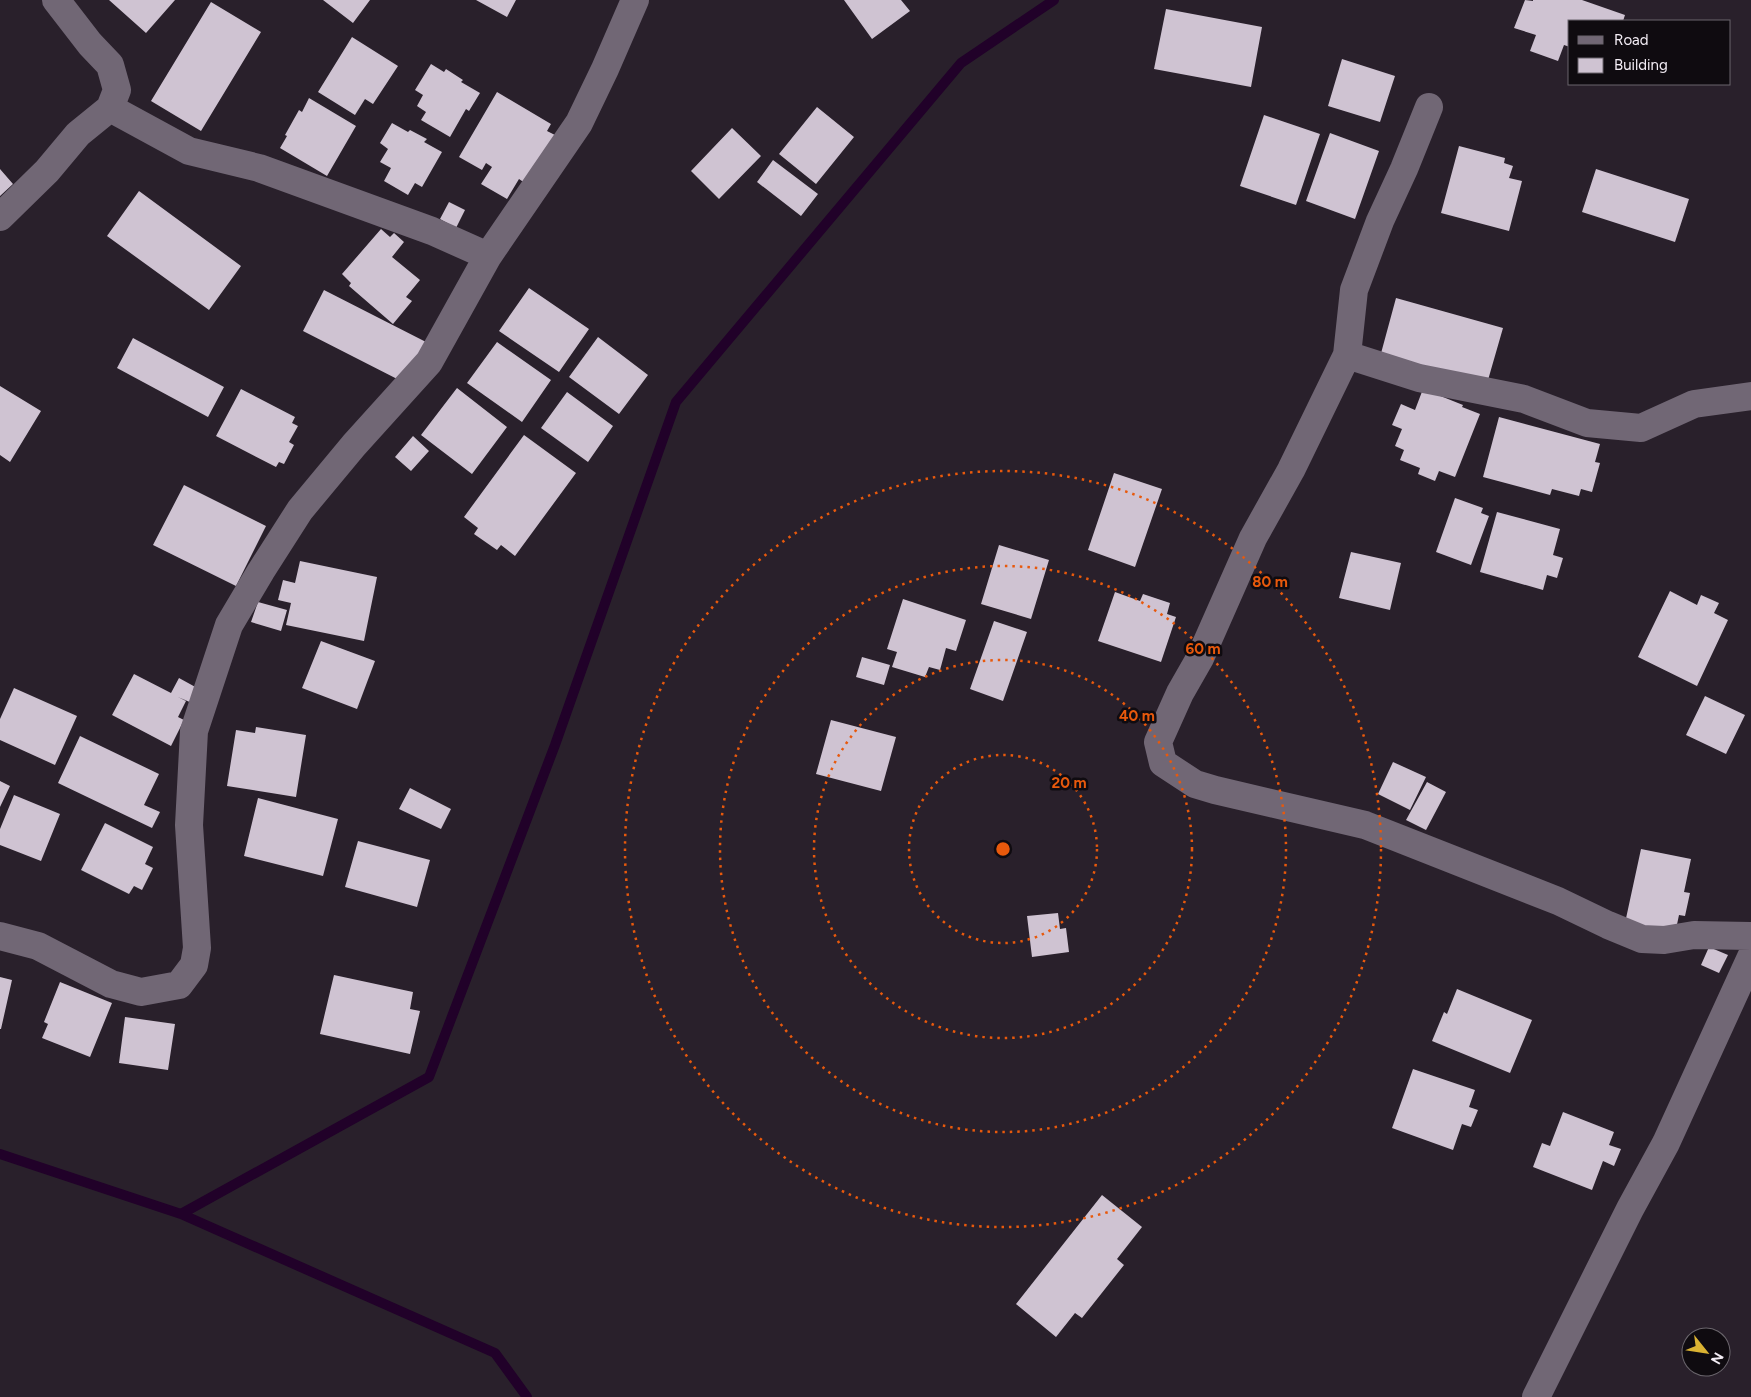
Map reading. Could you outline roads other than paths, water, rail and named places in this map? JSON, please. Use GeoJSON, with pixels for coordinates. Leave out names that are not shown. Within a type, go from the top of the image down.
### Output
{"type":"FeatureCollection","features":[{"type":"Feature","properties":{"kind":"street"},"geometry":{"type":"LineString","coordinates":[[0,217],[47,171],[78,134],[110,108],[117,90],[110,65],[90,44],[56,0]]}},
{"type":"Feature","properties":{"kind":"street"},"geometry":{"type":"LineString","coordinates":[[0,936],[38,946],[111,984],[141,992],[179,985],[194,965],[197,948],[189,825],[194,731],[229,625],[300,510],[354,445],[428,362],[488,256],[579,123],[605,70],[635,0]]}},
{"type":"Feature","properties":{"kind":"street"},"geometry":{"type":"LineString","coordinates":[[1429,107],[1404,169],[1380,220],[1354,290],[1347,355],[1291,470],[1253,538],[1200,658],[1180,693],[1158,742],[1163,763],[1195,784],[1365,825],[1558,901],[1642,939],[1664,940],[1694,935],[1751,936]]}},
{"type":"Feature","properties":{"kind":"street"},"geometry":{"type":"LineString","coordinates":[[110,108],[189,151],[259,168],[432,231],[488,256]]}},
{"type":"Feature","properties":{"kind":"street"},"geometry":{"type":"LineString","coordinates":[[1347,355],[1419,378],[1524,399],[1587,423],[1641,428],[1694,404],[1751,396]]}},
{"type":"Feature","properties":{"kind":"street"},"geometry":{"type":"LineString","coordinates":[[1536,1397],[1630,1209],[1666,1143],[1751,957]]}},
{"type":"Feature","properties":{"kind":"waterway"},"geometry":{"type":"LineString","coordinates":[[181,1214],[429,1077],[555,745],[676,402],[961,63],[1054,0]]}},
{"type":"Feature","properties":{"kind":"waterway"},"geometry":{"type":"LineString","coordinates":[[0,1154],[181,1214],[495,1353],[527,1397]]}}]}
